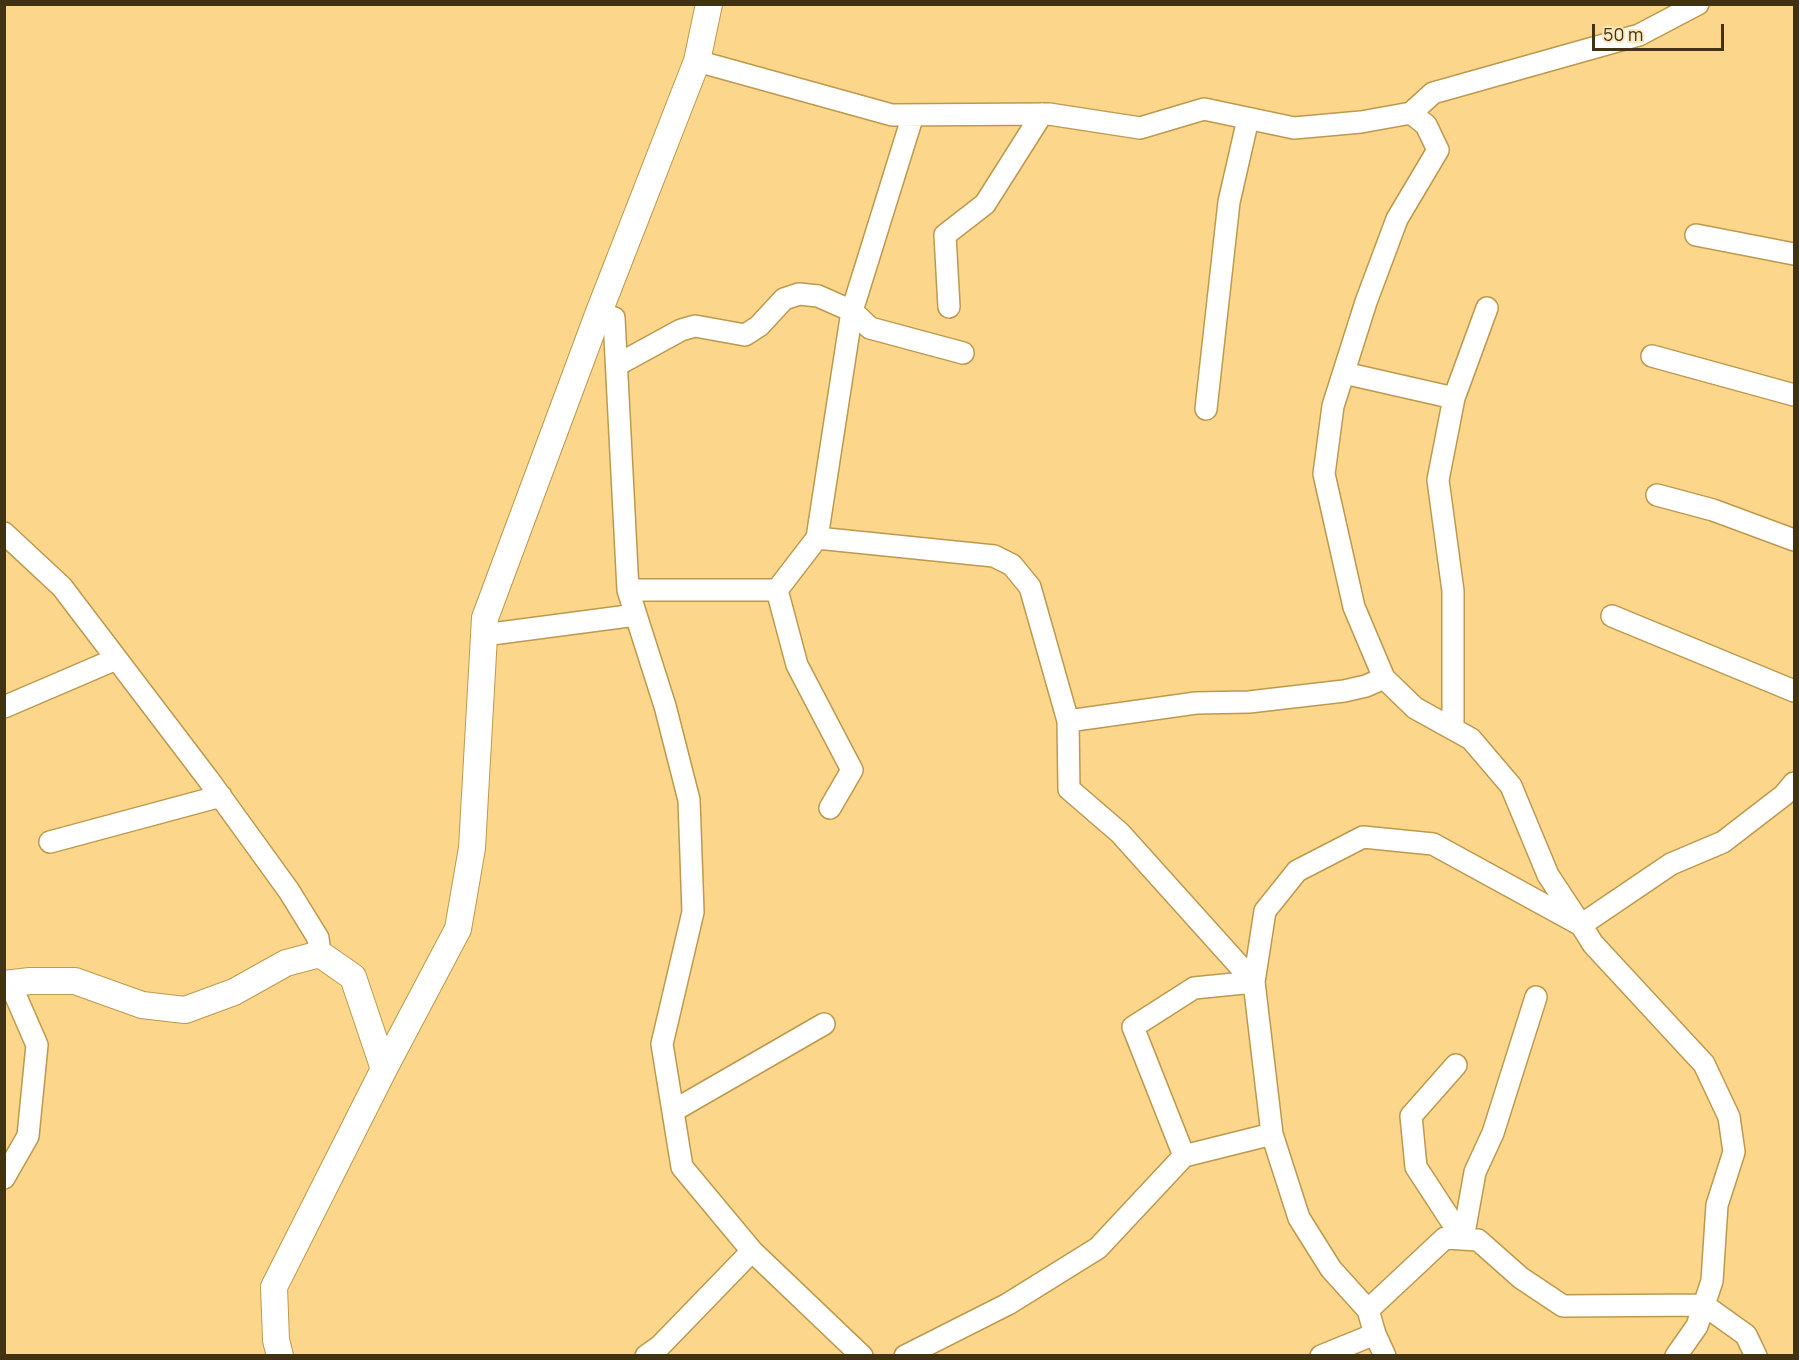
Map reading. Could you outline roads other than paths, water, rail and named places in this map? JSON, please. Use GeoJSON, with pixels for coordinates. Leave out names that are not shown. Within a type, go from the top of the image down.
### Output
{"type":"FeatureCollection","features":[{"type":"Feature","properties":{"kind":"street"},"geometry":{"type":"LineString","coordinates":[[280,1356],[276,1340],[274,1287],[384,1069],[458,929],[472,848],[485,618],[696,61],[709,4]]}},
{"type":"Feature","properties":{"kind":"street"},"geometry":{"type":"LineString","coordinates":[[696,61],[892,115],[1042,114],[1140,128],[1204,109],[1293,128],[1361,122],[1411,113],[1433,93],[1639,35],[1698,4]]}},
{"type":"Feature","properties":{"kind":"street"},"geometry":{"type":"LineString","coordinates":[[1411,113],[1426,125],[1438,150],[1397,219],[1366,303],[1333,406],[1324,474],[1354,607],[1384,678],[1415,708],[1471,739],[1511,786],[1548,875],[1593,944],[1704,1064],[1729,1117],[1734,1152],[1717,1204],[1712,1281],[1697,1326],[1676,1356]]}},
{"type":"Feature","properties":{"kind":"street"},"geometry":{"type":"LineString","coordinates":[[949,308],[945,235],[985,204],[1042,114]]}},
{"type":"Feature","properties":{"kind":"street"},"geometry":{"type":"LineString","coordinates":[[777,590],[817,538],[852,311],[913,115]]}},
{"type":"Feature","properties":{"kind":"street"},"geometry":{"type":"LineString","coordinates":[[1206,409],[1229,202],[1248,118]]}},
{"type":"Feature","properties":{"kind":"street"},"geometry":{"type":"LineString","coordinates":[[1696,235],[1794,254]]}},
{"type":"Feature","properties":{"kind":"street"},"geometry":{"type":"LineString","coordinates":[[617,365],[681,330],[695,326],[745,335],[759,326],[784,299],[799,294],[818,296],[852,311],[870,328],[963,353]]}},
{"type":"Feature","properties":{"kind":"street"},"geometry":{"type":"LineString","coordinates":[[1453,729],[1453,591],[1438,480],[1454,398],[1487,308]]}},
{"type":"Feature","properties":{"kind":"street"},"geometry":{"type":"LineString","coordinates":[[599,312],[614,318],[628,590],[665,706],[688,800],[693,912],[662,1044],[682,1167],[752,1251],[862,1356]]}},
{"type":"Feature","properties":{"kind":"street"},"geometry":{"type":"LineString","coordinates":[[1652,357],[1794,394]]}},
{"type":"Feature","properties":{"kind":"street"},"geometry":{"type":"LineString","coordinates":[[1344,373],[1454,398]]}},
{"type":"Feature","properties":{"kind":"street"},"geometry":{"type":"LineString","coordinates":[[1657,495],[1713,510],[1794,540]]}},
{"type":"Feature","properties":{"kind":"street"},"geometry":{"type":"LineString","coordinates":[[4,533],[62,586],[221,796],[289,891],[318,938],[320,954],[353,977],[384,1069]]}},
{"type":"Feature","properties":{"kind":"street"},"geometry":{"type":"LineString","coordinates":[[817,538],[994,556],[1012,565],[1030,587],[1068,720],[1069,789],[1120,833],[1254,982]]}},
{"type":"Feature","properties":{"kind":"street"},"geometry":{"type":"LineString","coordinates":[[628,590],[777,590]]}},
{"type":"Feature","properties":{"kind":"street"},"geometry":{"type":"LineString","coordinates":[[777,590],[796,665],[852,770],[830,808]]}},
{"type":"Feature","properties":{"kind":"street"},"geometry":{"type":"LineString","coordinates":[[484,635],[636,615]]}},
{"type":"Feature","properties":{"kind":"street"},"geometry":{"type":"LineString","coordinates":[[1612,616],[1794,691]]}},
{"type":"Feature","properties":{"kind":"street"},"geometry":{"type":"LineString","coordinates":[[4,707],[116,659]]}},
{"type":"Feature","properties":{"kind":"street"},"geometry":{"type":"LineString","coordinates":[[1068,720],[1196,703],[1249,702],[1344,691],[1366,686],[1384,678]]}},
{"type":"Feature","properties":{"kind":"street"},"geometry":{"type":"LineString","coordinates":[[1581,925],[1671,864],[1723,842],[1784,795],[1794,783]]}},
{"type":"Feature","properties":{"kind":"street"},"geometry":{"type":"LineString","coordinates":[[50,842],[221,796]]}},
{"type":"Feature","properties":{"kind":"street"},"geometry":{"type":"LineString","coordinates":[[1385,1356],[1368,1310],[1331,1269],[1299,1218],[1272,1134],[1254,982],[1265,911],[1297,871],[1363,837],[1433,844],[1581,925]]}},
{"type":"Feature","properties":{"kind":"street"},"geometry":{"type":"LineString","coordinates":[[4,1178],[28,1136],[37,1045],[7,984],[75,981],[142,1005],[184,1010],[234,992],[286,963],[320,954]]}},
{"type":"Feature","properties":{"kind":"street"},"geometry":{"type":"LineString","coordinates":[[1184,1156],[1132,1027],[1194,988],[1254,982]]}},
{"type":"Feature","properties":{"kind":"street"},"geometry":{"type":"LineString","coordinates":[[1463,1239],[1475,1172],[1493,1132],[1536,997]]}},
{"type":"Feature","properties":{"kind":"street"},"geometry":{"type":"LineString","coordinates":[[673,1111],[824,1023]]}},
{"type":"Feature","properties":{"kind":"street"},"geometry":{"type":"LineString","coordinates":[[1456,1065],[1411,1116],[1416,1167],[1463,1239]]}},
{"type":"Feature","properties":{"kind":"street"},"geometry":{"type":"LineString","coordinates":[[905,1356],[1008,1304],[1098,1248],[1184,1156],[1272,1134]]}},
{"type":"Feature","properties":{"kind":"street"},"geometry":{"type":"LineString","coordinates":[[1368,1310],[1445,1238],[1478,1240],[1521,1278],[1563,1306],[1704,1305],[1746,1335],[1756,1356]]}},
{"type":"Feature","properties":{"kind":"street"},"geometry":{"type":"LineString","coordinates":[[646,1356],[660,1346],[752,1251]]}},
{"type":"Feature","properties":{"kind":"street"},"geometry":{"type":"LineString","coordinates":[[1321,1356],[1375,1334]]}}]}
